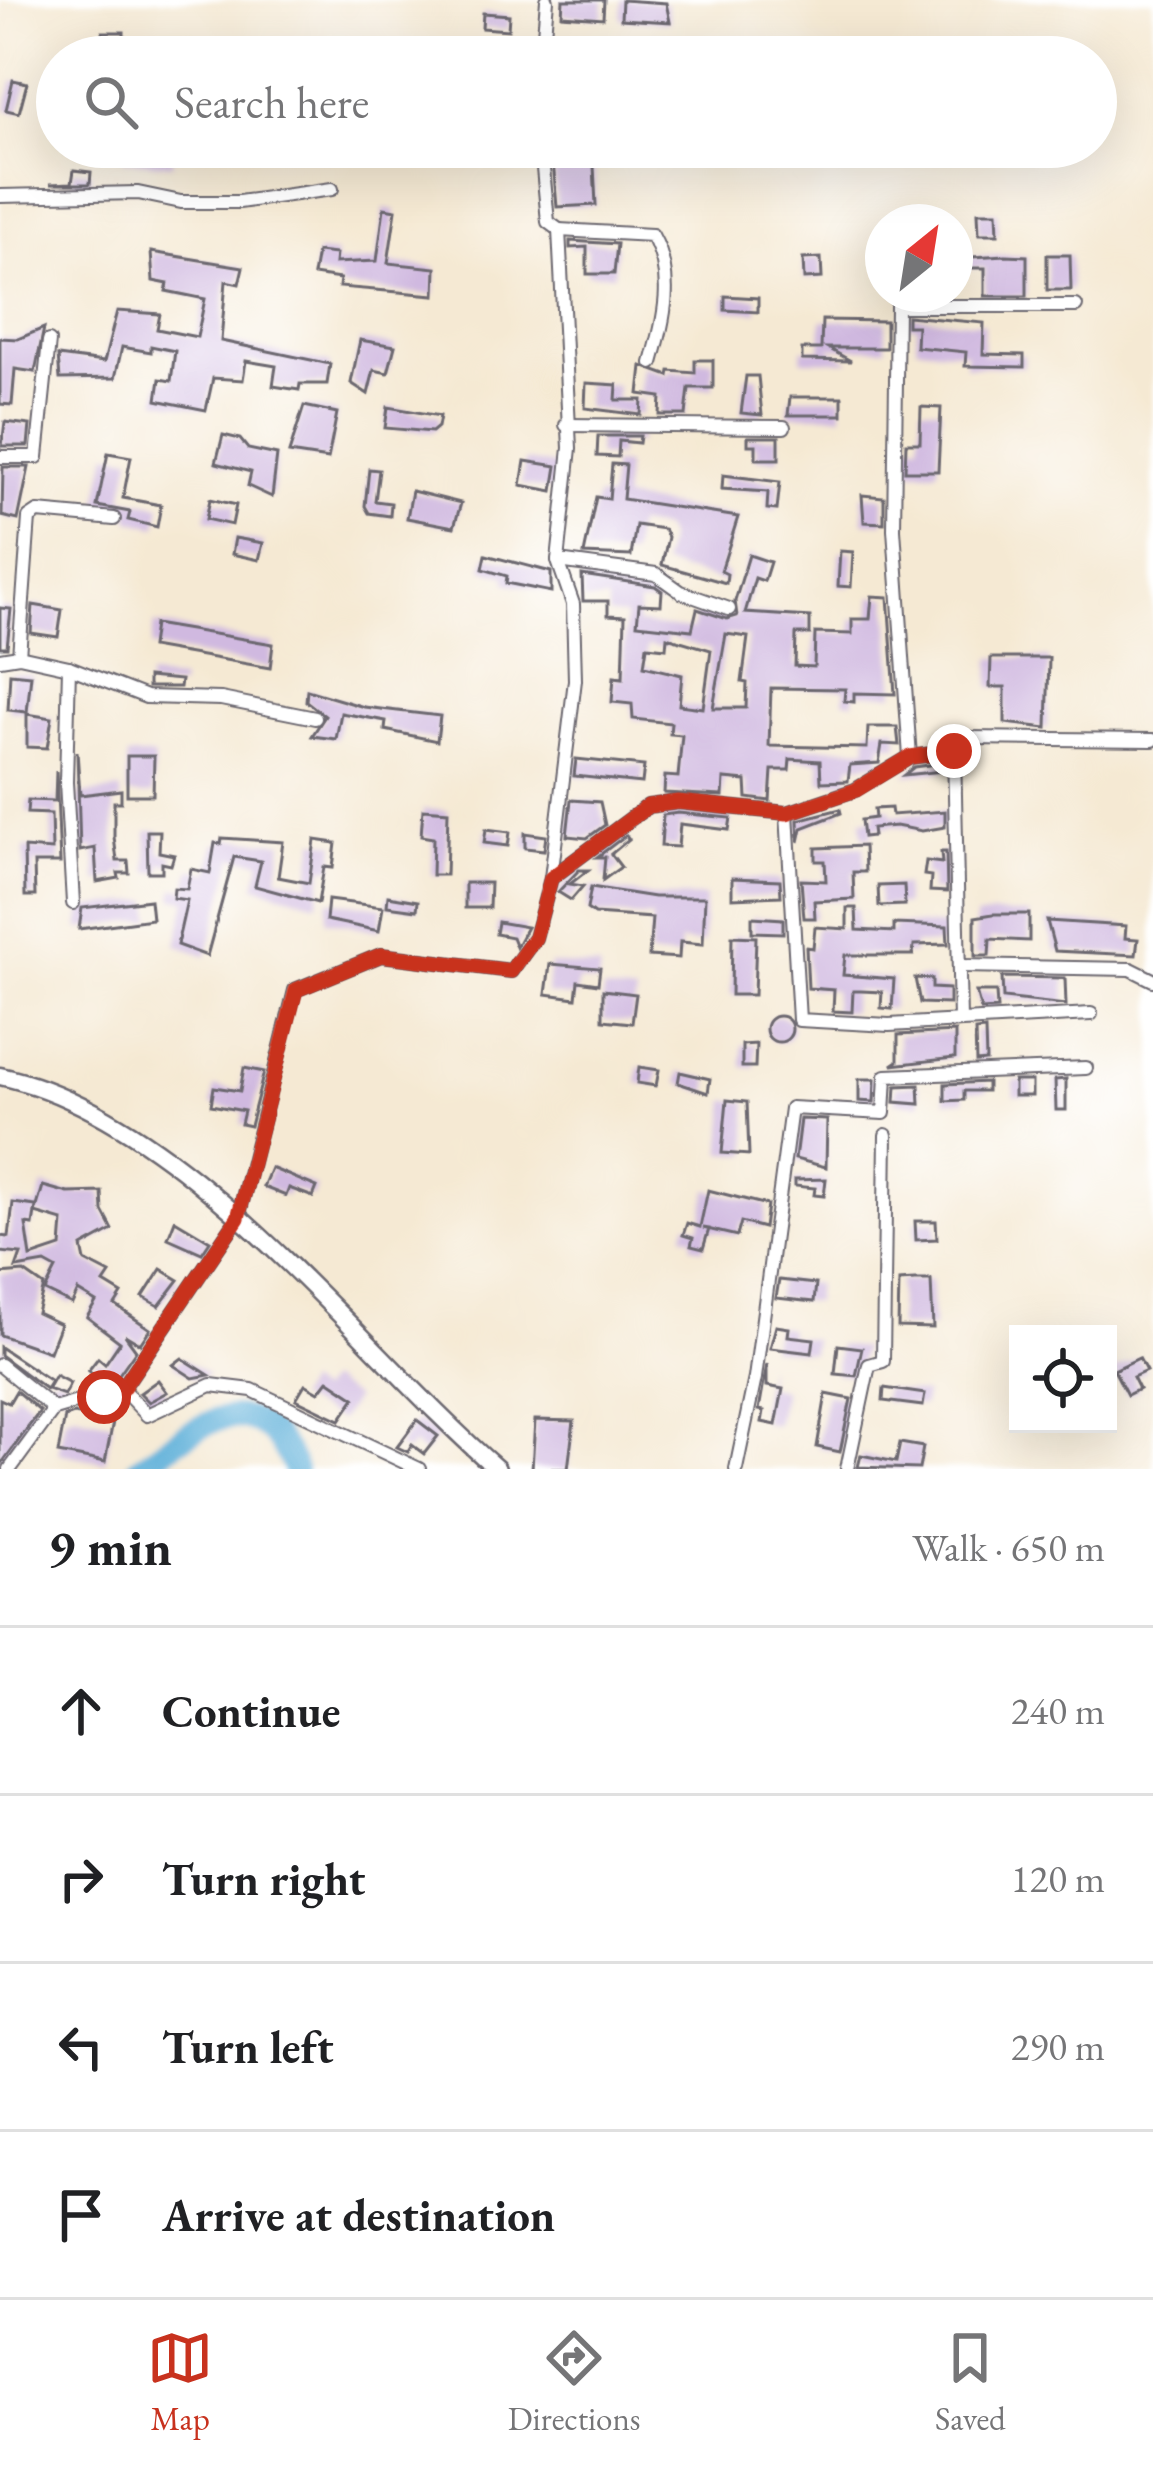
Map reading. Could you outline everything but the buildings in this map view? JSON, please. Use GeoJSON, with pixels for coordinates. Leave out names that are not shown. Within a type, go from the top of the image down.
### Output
{"type":"FeatureCollection","features":[{"type":"Feature","properties":{"kind":"street"},"geometry":{"type":"LineString","coordinates":[[544,36],[547,0]]}},
{"type":"Feature","properties":{"kind":"street"},"geometry":{"type":"LineString","coordinates":[[543,168],[548,222],[559,230],[652,235],[661,251],[668,307],[652,363]]}},
{"type":"Feature","properties":{"kind":"street"},"geometry":{"type":"LineString","coordinates":[[0,196],[138,194],[181,202],[239,202],[332,189]]}},
{"type":"Feature","properties":{"kind":"street"},"geometry":{"type":"LineString","coordinates":[[10,1469],[54,1409],[122,1389],[238,1218],[296,990],[381,955],[511,971],[535,938],[551,878],[575,680],[573,604],[558,561],[570,448],[559,230]]}},
{"type":"Feature","properties":{"kind":"street"},"geometry":{"type":"LineString","coordinates":[[910,757],[894,529],[897,306],[1076,306]]}},
{"type":"Feature","properties":{"kind":"street"},"geometry":{"type":"LineString","coordinates":[[0,457],[37,457],[50,341]]}},
{"type":"Feature","properties":{"kind":"street"},"geometry":{"type":"LineString","coordinates":[[566,425],[784,427]]}},
{"type":"Feature","properties":{"kind":"street"},"geometry":{"type":"LineString","coordinates":[[19,656],[29,518],[38,512],[114,519]]}},
{"type":"Feature","properties":{"kind":"street"},"geometry":{"type":"LineString","coordinates":[[558,561],[656,574],[681,592],[729,609]]}},
{"type":"Feature","properties":{"kind":"street"},"geometry":{"type":"LineString","coordinates":[[0,659],[19,656],[68,667],[146,697],[221,699],[315,718]]}},
{"type":"Feature","properties":{"kind":"street"},"geometry":{"type":"LineString","coordinates":[[68,667],[66,782],[73,903]]}},
{"type":"Feature","properties":{"kind":"street"},"geometry":{"type":"LineString","coordinates":[[551,878],[648,806],[678,802],[787,813],[856,790],[910,757],[954,751],[967,738],[1153,740]]}},
{"type":"Feature","properties":{"kind":"street"},"geometry":{"type":"LineString","coordinates":[[954,751],[960,1020]]}},
{"type":"Feature","properties":{"kind":"street"},"geometry":{"type":"LineString","coordinates":[[787,813],[799,1021],[889,1025],[1091,1014]]}},
{"type":"Feature","properties":{"kind":"street"},"geometry":{"type":"LineString","coordinates":[[960,966],[1131,969],[1153,980]]}},
{"type":"Feature","properties":{"kind":"street"},"geometry":{"type":"LineString","coordinates":[[736,1469],[755,1378],[791,1108],[884,1113],[886,1076],[1086,1068]]}},
{"type":"Feature","properties":{"kind":"street"},"geometry":{"type":"LineString","coordinates":[[0,1076],[67,1096],[133,1132],[238,1218],[496,1469]]}},
{"type":"Feature","properties":{"kind":"street"},"geometry":{"type":"LineString","coordinates":[[847,1469],[869,1365],[883,1361],[886,1135]]}},
{"type":"Feature","properties":{"kind":"street"},"geometry":{"type":"LineString","coordinates":[[0,1365],[54,1409]]}},
{"type":"Feature","properties":{"kind":"street"},"geometry":{"type":"LineString","coordinates":[[122,1389],[147,1415],[211,1385],[252,1390],[419,1469]]}},
{"type":"Feature","properties":{"kind":"waterway"},"geometry":{"type":"LineString","coordinates":[[138,1469],[202,1426],[242,1417],[260,1424],[278,1441],[295,1469]]}},
{"type":"Feature","properties":{"kind":"route"},"geometry":{"type":"LineString","coordinates":[[104,1397],[122,1389],[238,1218],[296,990],[314,978],[338,975],[381,955],[511,971],[535,938],[551,878],[584,849],[648,806],[678,802],[787,813],[856,790],[910,757],[954,751]]}}]}
